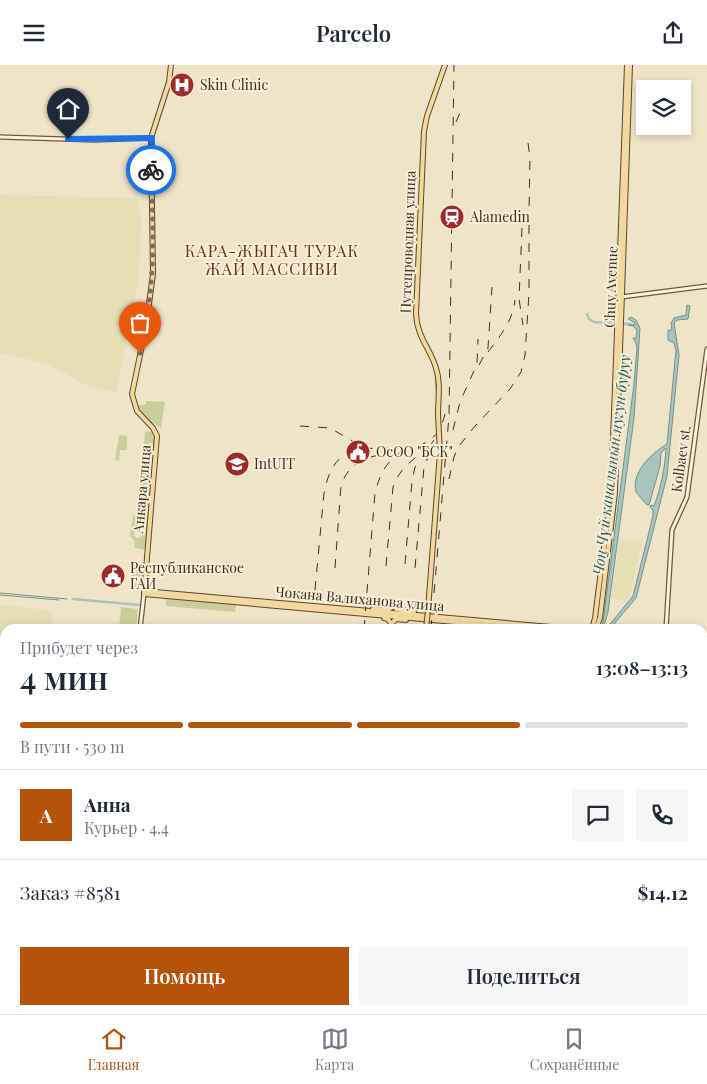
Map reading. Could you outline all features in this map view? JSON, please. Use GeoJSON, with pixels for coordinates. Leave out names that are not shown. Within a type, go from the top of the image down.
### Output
{"type":"FeatureCollection","features":[{"type":"Feature","properties":{"kind":"main road","name":"Анкара улица"},"geometry":{"type":"LineString","coordinates":[[141,624],[157,436],[151,425],[137,411],[132,394],[148,320],[153,267],[152,138],[168,87],[172,65]]}},
{"type":"Feature","properties":{"kind":"main road","name":"Путепроводная улица"},"geometry":{"type":"LineString","coordinates":[[427,624],[440,453],[438,375],[436,366],[419,333],[416,314],[424,131],[427,116],[445,65]]}},
{"type":"Feature","properties":{"kind":"main road","name":"Chuy Avenue"},"geometry":{"type":"LineString","coordinates":[[595,624],[613,497],[629,65]]}},
{"type":"Feature","properties":{"kind":"main road"},"geometry":{"type":"LineString","coordinates":[[0,137],[95,140],[152,138]]}},
{"type":"Feature","properties":{"kind":"main road"},"geometry":{"type":"LineString","coordinates":[[620,297],[707,286]]}},
{"type":"Feature","properties":{"kind":"main road","name":"Kolbaev st."},"geometry":{"type":"LineString","coordinates":[[666,624],[672,530],[687,497],[707,349]]}},
{"type":"Feature","properties":{"kind":"main road","name":"Чокана Валиханова улица"},"geometry":{"type":"LineString","coordinates":[[144,593],[511,624]]}},
{"type":"Feature","properties":{"kind":"main road"},"geometry":{"type":"LineString","coordinates":[[367,612],[390,609],[393,601],[396,609],[414,612],[423,617]]}},
{"type":"Feature","properties":{"kind":"main road"},"geometry":{"type":"LineString","coordinates":[[367,612],[387,618],[391,624],[396,619],[413,620],[423,617]]}},
{"type":"Feature","properties":{"kind":"main road","name":"Чокана Валиханова улица"},"geometry":{"type":"LineString","coordinates":[[423,617],[487,624]]}},
{"type":"Feature","properties":{"kind":"shaded area"},"geometry":{"type":"Polygon","coordinates":[[[0,195],[137,198],[141,218],[139,279],[116,392],[90,387],[45,363],[0,353],[0,195]]]}},
{"type":"Feature","properties":{"kind":"shaded area"},"geometry":{"type":"Polygon","coordinates":[[[620,538],[630,541],[643,540],[630,595],[626,601],[611,598],[620,538]]]}},
{"type":"Feature","properties":{"kind":"shaded area"},"geometry":{"type":"Polygon","coordinates":[[[0,605],[48,610],[53,617],[52,624],[0,624],[0,605]]]}},
{"type":"Feature","properties":{"kind":"green space"},"geometry":{"type":"Polygon","coordinates":[[[146,401],[165,402],[161,428],[147,419],[137,406],[146,404],[146,401]]]}},
{"type":"Feature","properties":{"kind":"green space"},"geometry":{"type":"Polygon","coordinates":[[[145,431],[152,432],[155,441],[152,463],[143,462],[145,431]]]}},
{"type":"Feature","properties":{"kind":"green space"},"geometry":{"type":"Polygon","coordinates":[[[119,435],[127,436],[127,450],[120,450],[119,461],[115,460],[119,435]]]}},
{"type":"Feature","properties":{"kind":"green space"},"geometry":{"type":"Polygon","coordinates":[[[141,480],[152,480],[150,508],[138,506],[141,480]]]}},
{"type":"Feature","properties":{"kind":"green space"},"geometry":{"type":"Polygon","coordinates":[[[150,511],[146,550],[134,548],[135,541],[130,536],[133,515],[135,515],[136,526],[134,535],[136,538],[140,538],[144,514],[150,511]]]}},
{"type":"Feature","properties":{"kind":"green space"},"geometry":{"type":"Polygon","coordinates":[[[133,566],[142,567],[140,589],[131,587],[133,566]]]}},
{"type":"Feature","properties":{"kind":"green space"},"geometry":{"type":"Polygon","coordinates":[[[166,598],[236,605],[235,612],[166,606],[166,598]]]}},
{"type":"Feature","properties":{"kind":"green space"},"geometry":{"type":"Polygon","coordinates":[[[121,607],[138,609],[136,624],[119,624],[121,607]]]}},
{"type":"Feature","properties":{"kind":"water"},"geometry":{"type":"Polygon","coordinates":[[[687,305],[690,306],[688,319],[677,320],[674,323],[679,355],[667,476],[636,598],[614,624],[610,624],[633,596],[653,516],[653,510],[650,507],[651,505],[654,506],[659,492],[666,448],[661,453],[660,466],[649,505],[636,492],[636,477],[649,458],[667,444],[676,350],[674,343],[668,340],[668,330],[672,330],[671,323],[674,318],[686,315],[687,305]]]}},
{"type":"Feature","properties":{"kind":"water"},"geometry":{"type":"Polygon","coordinates":[[[631,317],[636,320],[640,328],[634,418],[608,612],[604,624],[603,624],[637,348],[633,338],[636,338],[637,330],[625,323],[635,325],[634,322],[628,319],[631,317]]]}},
{"type":"Feature","properties":{"kind":"waterway","name":"Чоң Чүй каналынын нугун буруу"},"geometry":{"type":"LineString","coordinates":[[587,314],[589,319],[594,322],[628,324]]}},
{"type":"Feature","properties":{"kind":"waterway"},"geometry":{"type":"LineString","coordinates":[[0,593],[67,599]]}},
{"type":"Feature","properties":{"kind":"waterway"},"geometry":{"type":"LineString","coordinates":[[0,595],[59,600]]}},
{"type":"Feature","properties":{"kind":"waterway"},"geometry":{"type":"LineString","coordinates":[[73,599],[140,605]]}},
{"type":"Feature","properties":{"kind":"railway"},"geometry":{"type":"LineString","coordinates":[[431,624],[449,416],[454,65]]}},
{"type":"Feature","properties":{"kind":"railway"},"geometry":{"type":"LineString","coordinates":[[456,122],[463,106]]}},
{"type":"Feature","properties":{"kind":"railway"},"geometry":{"type":"LineString","coordinates":[[528,143],[530,157],[529,211]]}},
{"type":"Feature","properties":{"kind":"railway"},"geometry":{"type":"LineString","coordinates":[[449,479],[454,457],[459,446],[510,389],[521,372],[525,355],[529,293],[529,215]]}},
{"type":"Feature","properties":{"kind":"railway"},"geometry":{"type":"LineString","coordinates":[[522,228],[519,299],[523,325]]}},
{"type":"Feature","properties":{"kind":"railway"},"geometry":{"type":"LineString","coordinates":[[479,365],[488,348],[492,287]]}},
{"type":"Feature","properties":{"kind":"railway"},"geometry":{"type":"LineString","coordinates":[[488,352],[509,321],[515,300]]}},
{"type":"Feature","properties":{"kind":"railway"},"geometry":{"type":"LineString","coordinates":[[453,430],[460,402],[477,364],[478,339]]}},
{"type":"Feature","properties":{"kind":"railway"},"geometry":{"type":"LineString","coordinates":[[315,590],[324,493],[328,476],[333,467],[345,455],[359,450],[410,448],[425,443],[437,433],[445,414]]}},
{"type":"Feature","properties":{"kind":"railway"},"geometry":{"type":"LineString","coordinates":[[300,426],[330,428],[356,443],[368,446]]}},
{"type":"Feature","properties":{"kind":"railway"},"geometry":{"type":"LineString","coordinates":[[405,564],[412,481],[415,467],[434,440]]}},
{"type":"Feature","properties":{"kind":"railway"},"geometry":{"type":"LineString","coordinates":[[364,624],[375,493],[384,469],[392,459],[403,451]]}},
{"type":"Feature","properties":{"kind":"railway"},"geometry":{"type":"LineString","coordinates":[[335,568],[341,485],[350,470],[360,461],[391,453]]}},
{"type":"Feature","properties":{"kind":"railway"},"geometry":{"type":"LineString","coordinates":[[386,566],[393,487],[401,471],[421,453]]}},
{"type":"Feature","properties":{"kind":"railway"},"geometry":{"type":"LineString","coordinates":[[415,568],[424,467],[429,455]]}},
{"type":"Feature","properties":{"kind":"way so far"},"geometry":{"type":"LineString","coordinates":[[140,353],[148,315],[154,259],[151,170]]}},
{"type":"Feature","properties":{"kind":"place","name":"Skin Clinic"},"geometry":{"type":"Point","coordinates":[182,85]}},
{"type":"Feature","properties":{"kind":"place","name":"Alamedin"},"geometry":{"type":"Point","coordinates":[452,217]}},
{"type":"Feature","properties":{"kind":"place","name":"ОсОО \"БСК\""},"geometry":{"type":"Point","coordinates":[358,452]}},
{"type":"Feature","properties":{"kind":"place","name":"IntUIT"},"geometry":{"type":"Point","coordinates":[237,464]}},
{"type":"Feature","properties":{"kind":"place","name":"Республиканское ГАИ"},"geometry":{"type":"Point","coordinates":[113,576]}},
{"type":"Feature","properties":{"kind":"district","name":"КАРА-ЖЫГАЧ ТУРАК ЖАЙ МАССИВИ"},"geometry":{"type":"Point","coordinates":[272,260]}},
{"type":"Feature","properties":{"kind":"route"},"geometry":{"type":"LineString","coordinates":[[68,139],[115,140],[152,138],[151,170]]}}]}
